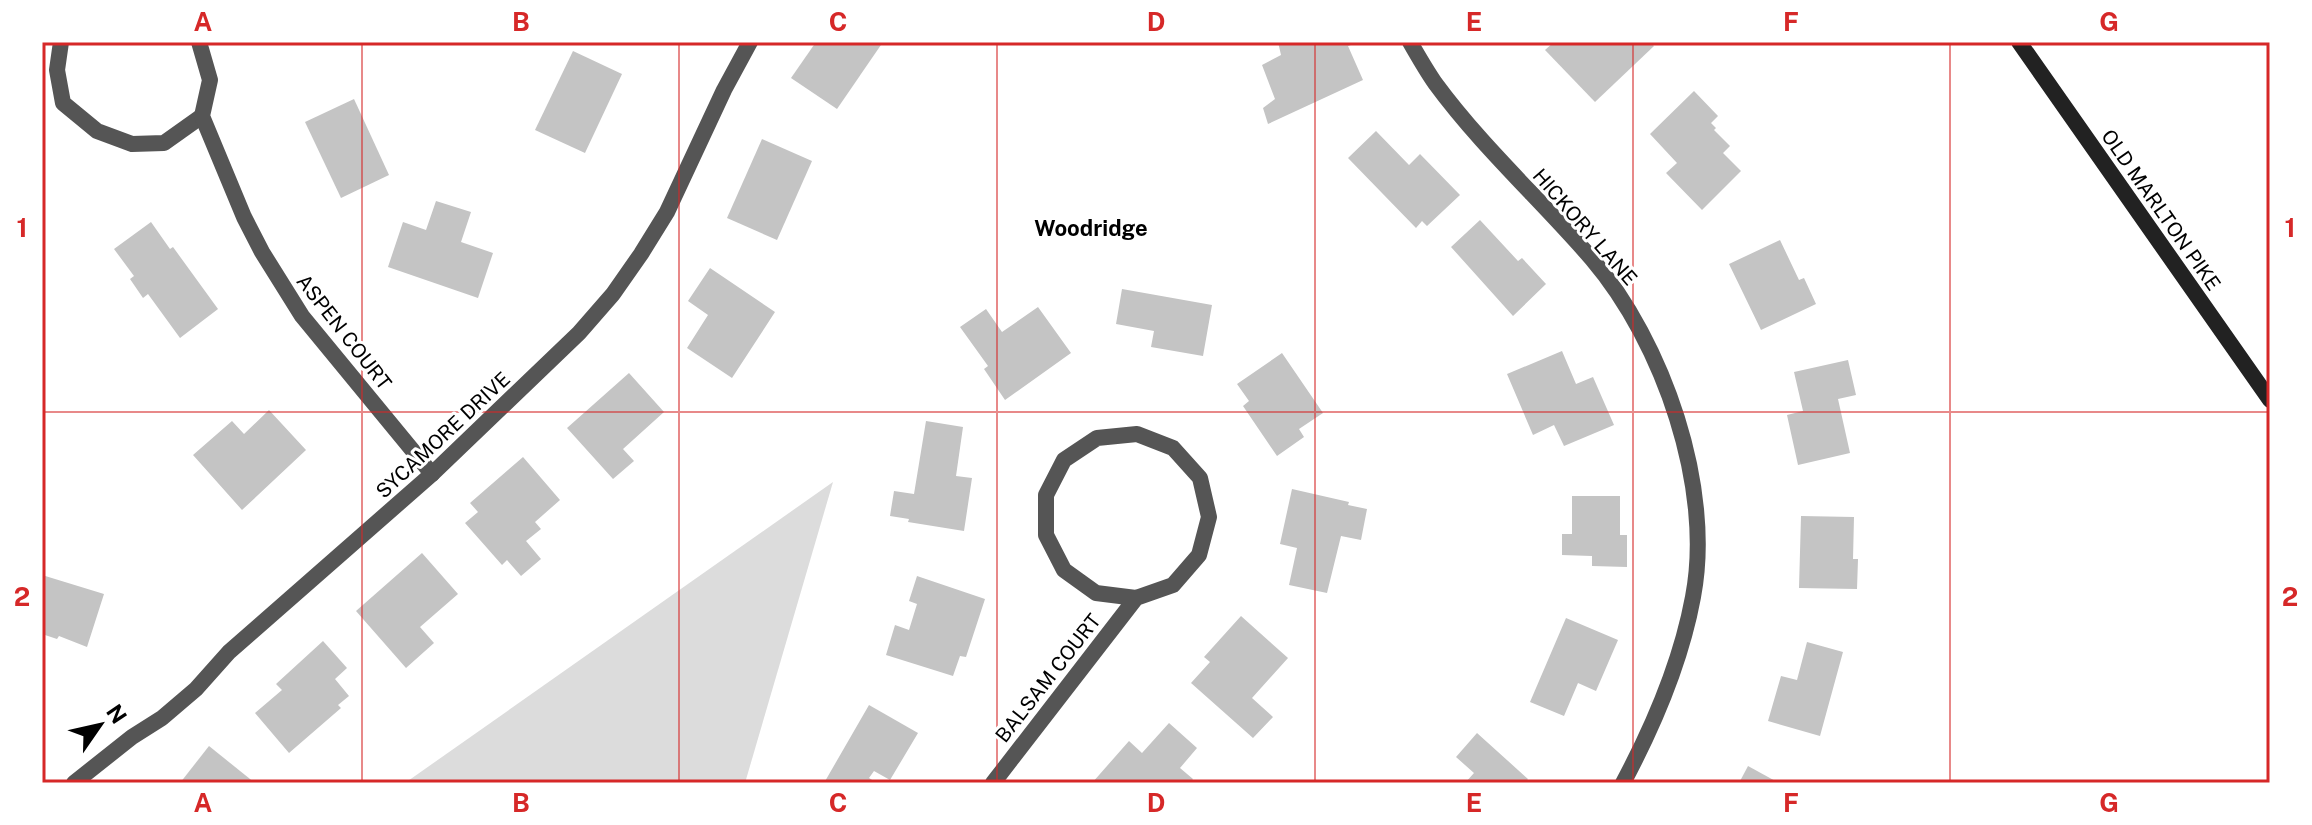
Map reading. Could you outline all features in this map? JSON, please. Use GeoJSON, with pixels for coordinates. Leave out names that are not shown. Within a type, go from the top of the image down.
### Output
{"type":"FeatureCollection","features":[{"type":"Feature","properties":{"kind":"street"},"geometry":{"type":"LineString","coordinates":[[61,42],[57,70],[63,103],[97,131],[132,144],[164,143],[202,116],[210,80],[199,42]]}},
{"type":"Feature","properties":{"kind":"street","name":"SYCAMORE DRIVE"},"geometry":{"type":"LineString","coordinates":[[74,783],[196,689],[229,652],[432,474],[579,333],[613,294],[667,212],[750,42]]}},
{"type":"Feature","properties":{"kind":"street","name":"HICKORY LANE"},"geometry":{"type":"LineString","coordinates":[[1410,42],[1445,95],[1495,155],[1593,260],[1621,298],[1645,337],[1678,422],[1696,508],[1698,552],[1694,594],[1672,674],[1640,752],[1623,783]]}},
{"type":"Feature","properties":{"kind":"street","name":"OLD MARLTON PIKE"},"geometry":{"type":"LineString","coordinates":[[2019,42],[2270,400]]}},
{"type":"Feature","properties":{"kind":"street","name":"ASPEN COURT"},"geometry":{"type":"LineString","coordinates":[[202,116],[244,217],[281,285],[325,345],[432,474]]}},
{"type":"Feature","properties":{"kind":"street","name":"BALSAM COURT"},"geometry":{"type":"LineString","coordinates":[[993,783],[1136,598],[1173,585],[1199,555],[1209,517],[1200,478],[1173,448],[1137,434],[1097,438],[1064,460],[1046,495],[1046,535],[1064,570],[1096,593],[1136,598]]}},
{"type":"Feature","properties":{"kind":"shaded area"},"geometry":{"type":"Polygon","coordinates":[[[833,482],[745,783],[405,783],[833,482]]]}},
{"type":"Feature","properties":{"kind":"building"},"geometry":{"type":"Polygon","coordinates":[[[816,42],[883,42],[837,109],[791,78],[816,42]]]}},
{"type":"Feature","properties":{"kind":"building"},"geometry":{"type":"Polygon","coordinates":[[[1278,42],[1350,42],[1348,46],[1363,80],[1268,124],[1263,108],[1275,99],[1262,65],[1281,55],[1278,42]]]}},
{"type":"Feature","properties":{"kind":"building"},"geometry":{"type":"Polygon","coordinates":[[[1554,42],[1650,42],[1654,46],[1595,102],[1545,50],[1554,42]]]}},
{"type":"Feature","properties":{"kind":"building"},"geometry":{"type":"Polygon","coordinates":[[[573,51],[622,74],[585,153],[535,130],[573,51]]]}},
{"type":"Feature","properties":{"kind":"building"},"geometry":{"type":"Polygon","coordinates":[[[1694,91],[1718,116],[1711,123],[1730,146],[1723,153],[1741,171],[1702,210],[1666,173],[1677,163],[1650,134],[1694,91]]]}},
{"type":"Feature","properties":{"kind":"building"},"geometry":{"type":"Polygon","coordinates":[[[354,99],[389,175],[341,198],[305,122],[354,99]]]}},
{"type":"Feature","properties":{"kind":"building"},"geometry":{"type":"Polygon","coordinates":[[[1376,131],[1409,165],[1420,154],[1460,195],[1427,226],[1422,221],[1416,228],[1348,158],[1376,131]]]}},
{"type":"Feature","properties":{"kind":"building"},"geometry":{"type":"Polygon","coordinates":[[[762,139],[812,161],[777,240],[727,218],[762,139]]]}},
{"type":"Feature","properties":{"kind":"building"},"geometry":{"type":"Polygon","coordinates":[[[436,201],[471,212],[461,242],[493,253],[478,298],[388,267],[403,222],[426,230],[436,201]]]}},
{"type":"Feature","properties":{"kind":"building"},"geometry":{"type":"Polygon","coordinates":[[[1480,220],[1518,261],[1522,258],[1546,284],[1513,316],[1451,247],[1480,220]]]}},
{"type":"Feature","properties":{"kind":"building"},"geometry":{"type":"Polygon","coordinates":[[[151,222],[218,309],[180,338],[148,294],[143,298],[130,279],[134,276],[114,249],[151,222]]]}},
{"type":"Feature","properties":{"kind":"building"},"geometry":{"type":"Polygon","coordinates":[[[1780,240],[1799,280],[1804,278],[1816,304],[1761,330],[1729,264],[1780,240]]]}},
{"type":"Feature","properties":{"kind":"building"},"geometry":{"type":"Polygon","coordinates":[[[710,268],[775,312],[732,378],[687,348],[708,315],[688,301],[710,268]]]}},
{"type":"Feature","properties":{"kind":"building"},"geometry":{"type":"Polygon","coordinates":[[[1122,289],[1212,305],[1203,356],[1151,347],[1154,331],[1116,324],[1122,289]]]}},
{"type":"Feature","properties":{"kind":"building"},"geometry":{"type":"Polygon","coordinates":[[[1038,307],[1071,353],[1005,400],[984,369],[988,366],[960,327],[986,309],[1002,332],[1038,307]]]}},
{"type":"Feature","properties":{"kind":"building"},"geometry":{"type":"Polygon","coordinates":[[[1562,351],[1576,384],[1593,377],[1614,425],[1564,446],[1554,425],[1533,435],[1507,374],[1562,351]]]}},
{"type":"Feature","properties":{"kind":"building"},"geometry":{"type":"Polygon","coordinates":[[[1282,353],[1323,413],[1299,429],[1304,437],[1277,456],[1243,406],[1249,401],[1237,384],[1282,353]]]}},
{"type":"Feature","properties":{"kind":"building"},"geometry":{"type":"Polygon","coordinates":[[[1848,360],[1856,395],[1838,399],[1850,453],[1798,465],[1787,415],[1803,411],[1794,372],[1848,360]]]}},
{"type":"Feature","properties":{"kind":"building"},"geometry":{"type":"Polygon","coordinates":[[[629,373],[664,412],[623,449],[634,461],[613,479],[567,428],[629,373]]]}},
{"type":"Feature","properties":{"kind":"building"},"geometry":{"type":"Polygon","coordinates":[[[269,410],[306,450],[242,510],[193,455],[232,421],[244,434],[269,410]]]}},
{"type":"Feature","properties":{"kind":"building"},"geometry":{"type":"Polygon","coordinates":[[[926,421],[963,427],[956,476],[972,478],[964,531],[890,516],[894,491],[914,494],[926,421]]]}},
{"type":"Feature","properties":{"kind":"building"},"geometry":{"type":"Polygon","coordinates":[[[523,457],[560,500],[535,522],[541,529],[526,541],[541,559],[521,576],[507,560],[502,565],[465,523],[478,512],[470,503],[523,457]]]}},
{"type":"Feature","properties":{"kind":"building"},"geometry":{"type":"Polygon","coordinates":[[[1292,489],[1367,509],[1361,540],[1341,536],[1327,593],[1289,585],[1297,548],[1280,544],[1292,489]]]}},
{"type":"Feature","properties":{"kind":"building"},"geometry":{"type":"Polygon","coordinates":[[[1572,496],[1620,496],[1620,535],[1627,535],[1627,567],[1592,566],[1592,556],[1562,555],[1562,534],[1572,534],[1572,496]]]}},
{"type":"Feature","properties":{"kind":"building"},"geometry":{"type":"Polygon","coordinates":[[[1801,516],[1854,517],[1853,559],[1858,559],[1857,589],[1799,588],[1801,516]]]}},
{"type":"Feature","properties":{"kind":"building"},"geometry":{"type":"Polygon","coordinates":[[[422,553],[458,594],[420,627],[434,643],[406,668],[356,611],[422,553]]]}},
{"type":"Feature","properties":{"kind":"building"},"geometry":{"type":"Polygon","coordinates":[[[42,575],[104,594],[87,647],[59,636],[57,639],[42,634],[42,575]]]}},
{"type":"Feature","properties":{"kind":"building"},"geometry":{"type":"Polygon","coordinates":[[[917,576],[985,599],[966,657],[960,656],[953,676],[886,655],[895,625],[909,630],[917,604],[909,601],[917,576]]]}},
{"type":"Feature","properties":{"kind":"building"},"geometry":{"type":"Polygon","coordinates":[[[1241,616],[1288,658],[1252,698],[1273,717],[1253,738],[1191,683],[1210,662],[1204,657],[1241,616]]]}},
{"type":"Feature","properties":{"kind":"building"},"geometry":{"type":"Polygon","coordinates":[[[1566,618],[1618,640],[1596,691],[1578,683],[1564,716],[1530,702],[1566,618]]]}},
{"type":"Feature","properties":{"kind":"building"},"geometry":{"type":"Polygon","coordinates":[[[323,641],[347,668],[335,679],[349,696],[338,705],[341,708],[289,753],[255,713],[282,690],[276,684],[323,641]]]}},
{"type":"Feature","properties":{"kind":"building"},"geometry":{"type":"Polygon","coordinates":[[[1807,642],[1843,652],[1820,736],[1768,721],[1781,676],[1797,680],[1807,642]]]}},
{"type":"Feature","properties":{"kind":"building"},"geometry":{"type":"Polygon","coordinates":[[[869,705],[918,733],[890,780],[874,771],[869,778],[877,783],[824,783],[869,705]]]}},
{"type":"Feature","properties":{"kind":"building"},"geometry":{"type":"Polygon","coordinates":[[[1169,723],[1197,748],[1180,768],[1193,779],[1190,783],[1092,783],[1129,741],[1142,753],[1169,723]]]}},
{"type":"Feature","properties":{"kind":"building"},"geometry":{"type":"Polygon","coordinates":[[[1477,733],[1528,779],[1525,783],[1465,783],[1474,773],[1456,757],[1477,733]]]}},
{"type":"Feature","properties":{"kind":"building"},"geometry":{"type":"Polygon","coordinates":[[[209,746],[255,783],[180,783],[209,746]]]}},
{"type":"Feature","properties":{"kind":"building"},"geometry":{"type":"Polygon","coordinates":[[[1748,766],[1779,783],[1739,783],[1748,766]]]}},
{"type":"Feature","properties":{"kind":"district","name":"Woodridge"},"geometry":{"type":"Point","coordinates":[1091,228]}}]}
